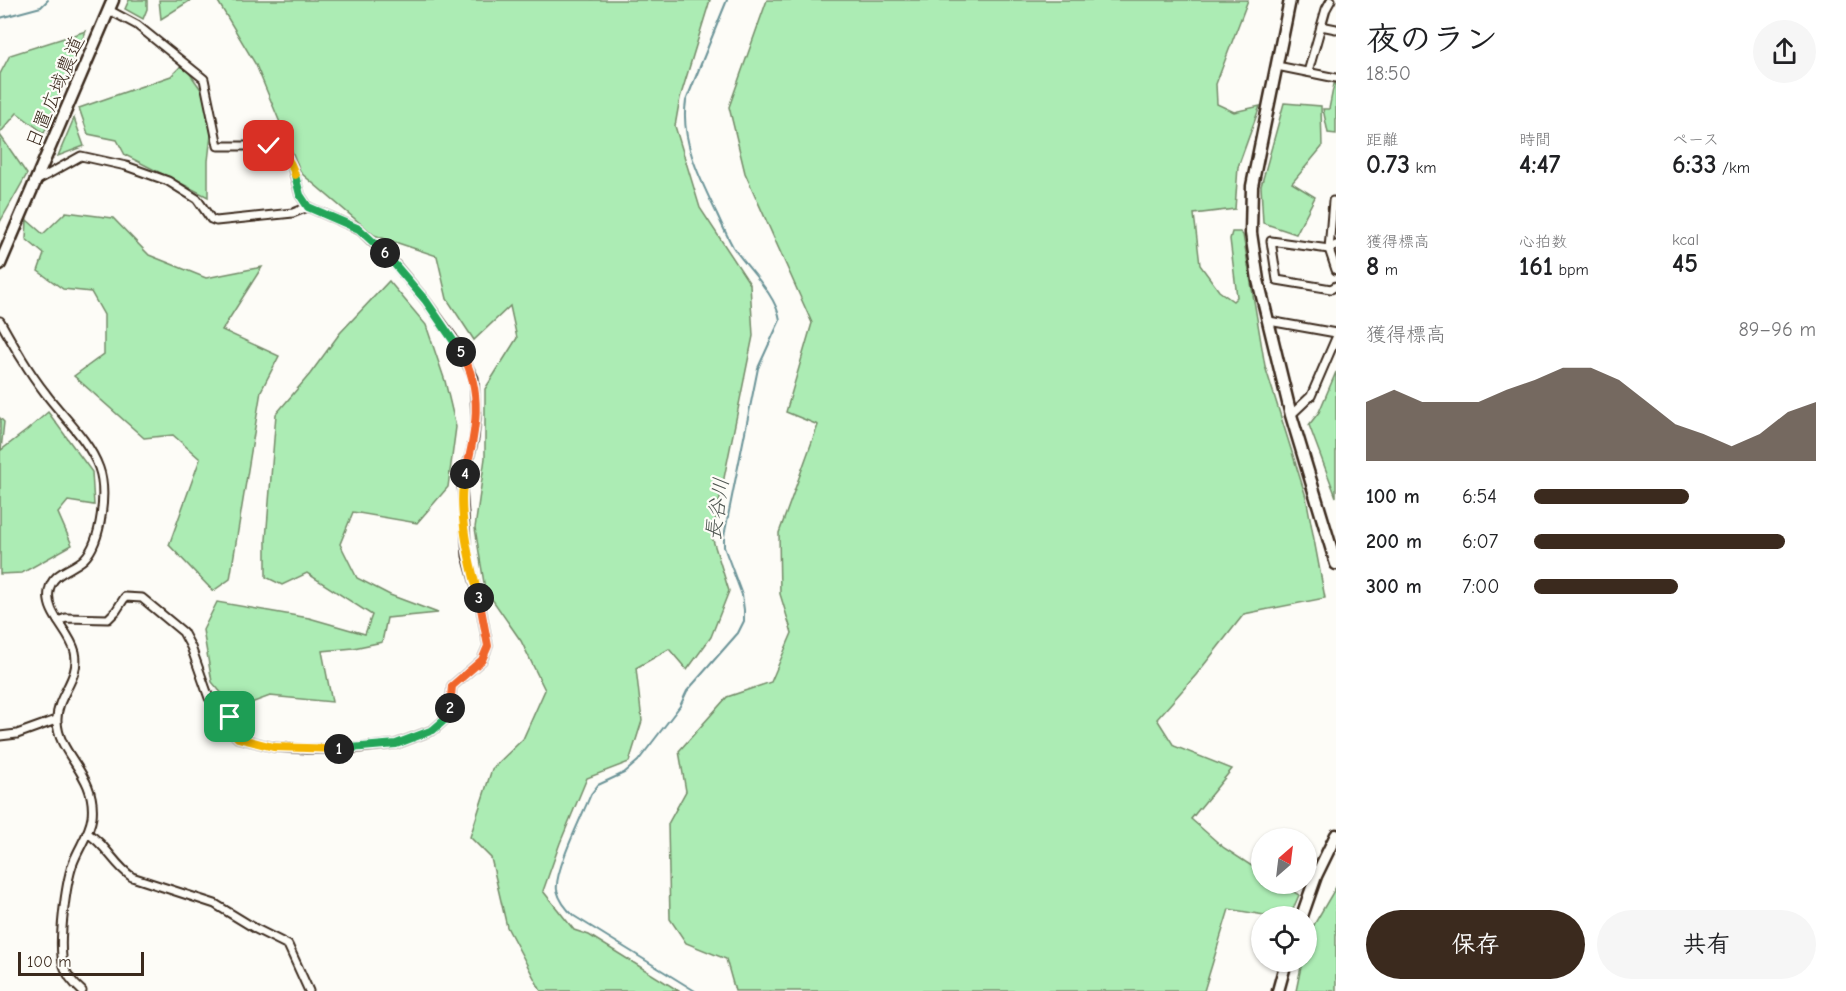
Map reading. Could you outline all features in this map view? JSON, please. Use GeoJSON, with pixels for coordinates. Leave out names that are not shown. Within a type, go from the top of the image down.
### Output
{"type":"FeatureCollection","features":[{"type":"Feature","properties":{"kind":"street"},"geometry":{"type":"LineString","coordinates":[[1290,0],[1252,186],[1251,232],[1257,271],[1291,415],[1336,564]]}},
{"type":"Feature","properties":{"kind":"street"},"geometry":{"type":"LineString","coordinates":[[1308,72],[1330,0]]}},
{"type":"Feature","properties":{"kind":"street"},"geometry":{"type":"LineString","coordinates":[[58,621],[66,618],[108,619],[125,597],[142,598],[183,632],[191,647],[209,698],[230,717],[232,732],[238,738],[273,747],[349,749],[396,744],[433,730],[449,716],[452,686],[482,660],[488,646],[479,598],[467,556],[462,486],[474,439],[476,418],[474,378],[453,338],[396,265],[359,229],[308,207],[300,195],[292,165],[280,149],[269,146],[218,146],[204,79],[111,5]]}},
{"type":"Feature","properties":{"kind":"street","name":"日置広域農道"},"geometry":{"type":"LineString","coordinates":[[1,260],[38,180],[111,5]]}},
{"type":"Feature","properties":{"kind":"street"},"geometry":{"type":"LineString","coordinates":[[1321,26],[1336,29]]}},
{"type":"Feature","properties":{"kind":"street"},"geometry":{"type":"LineString","coordinates":[[1277,66],[1336,78]]}},
{"type":"Feature","properties":{"kind":"street"},"geometry":{"type":"LineString","coordinates":[[38,180],[81,156],[126,166],[168,182],[197,199],[211,219],[216,221],[293,213],[308,207]]}},
{"type":"Feature","properties":{"kind":"street"},"geometry":{"type":"LineString","coordinates":[[1333,201],[1329,249],[1336,270]]}},
{"type":"Feature","properties":{"kind":"street"},"geometry":{"type":"LineString","coordinates":[[1336,245],[1329,249],[1271,241],[1277,280],[1331,289],[1336,286]]}},
{"type":"Feature","properties":{"kind":"street"},"geometry":{"type":"LineString","coordinates":[[0,321],[38,383],[93,454],[102,478],[102,512],[92,548],[82,560],[59,574],[51,584],[48,599],[74,651],[76,666],[71,683],[58,709],[59,733],[91,792],[93,811],[87,833],[74,859],[69,877],[61,948],[61,957],[68,975],[82,991]]}},
{"type":"Feature","properties":{"kind":"street"},"geometry":{"type":"LineString","coordinates":[[1269,321],[1336,335],[1311,396],[1291,415]]}},
{"type":"Feature","properties":{"kind":"street"},"geometry":{"type":"LineString","coordinates":[[0,736],[17,734],[57,720]]}},
{"type":"Feature","properties":{"kind":"street"},"geometry":{"type":"LineString","coordinates":[[87,833],[96,838],[122,871],[132,877],[215,904],[256,930],[288,945],[309,991]]}},
{"type":"Feature","properties":{"kind":"street"},"geometry":{"type":"LineString","coordinates":[[1306,906],[1316,876],[1336,835]]}},
{"type":"Feature","properties":{"kind":"street"},"geometry":{"type":"LineString","coordinates":[[1278,991],[1283,972]]}},
{"type":"Feature","properties":{"kind":"green space"},"geometry":{"type":"Polygon","coordinates":[[[129,0],[147,0],[147,9],[143,19],[125,9],[129,0]]]}},
{"type":"Feature","properties":{"kind":"green space"},"geometry":{"type":"Polygon","coordinates":[[[159,0],[191,0],[161,19],[159,0]]]}},
{"type":"Feature","properties":{"kind":"green space"},"geometry":{"type":"Polygon","coordinates":[[[217,0],[710,0],[680,98],[675,126],[700,208],[750,284],[753,336],[712,537],[729,591],[711,637],[687,670],[669,649],[636,668],[642,721],[629,762],[587,778],[543,891],[574,930],[589,935],[679,991],[541,991],[507,927],[491,858],[470,837],[492,769],[523,739],[545,690],[521,641],[485,589],[475,528],[485,458],[485,389],[517,338],[510,306],[474,340],[447,299],[437,256],[374,235],[301,173],[256,65],[217,0]]]}},
{"type":"Feature","properties":{"kind":"green space"},"geometry":{"type":"Polygon","coordinates":[[[767,0],[1248,0],[1216,84],[1217,104],[1234,112],[1260,106],[1238,167],[1235,209],[1194,214],[1200,265],[1219,291],[1233,301],[1237,297],[1230,239],[1232,232],[1240,232],[1243,235],[1265,366],[1306,497],[1325,598],[1244,614],[1196,675],[1157,719],[1174,746],[1232,769],[1191,819],[1224,848],[1251,866],[1251,894],[1299,895],[1294,906],[1251,906],[1251,913],[1229,909],[1204,991],[735,991],[726,959],[686,943],[670,919],[668,824],[686,791],[679,751],[727,697],[771,682],[792,633],[780,594],[779,533],[818,425],[786,412],[812,323],[745,173],[729,107],[767,0]]]}},
{"type":"Feature","properties":{"kind":"green space"},"geometry":{"type":"Polygon","coordinates":[[[86,31],[44,133],[17,113],[0,133],[0,74],[10,55],[86,31]]]}},
{"type":"Feature","properties":{"kind":"green space"},"geometry":{"type":"Polygon","coordinates":[[[183,64],[214,108],[208,161],[208,197],[125,155],[117,140],[88,134],[79,108],[171,76],[183,64]]]}},
{"type":"Feature","properties":{"kind":"green space"},"geometry":{"type":"Polygon","coordinates":[[[1334,84],[1336,84],[1336,134],[1328,133],[1323,109],[1329,109],[1334,84]]]}},
{"type":"Feature","properties":{"kind":"green space"},"geometry":{"type":"Polygon","coordinates":[[[1284,103],[1321,106],[1322,147],[1292,183],[1315,197],[1296,234],[1263,223],[1261,186],[1284,103]]]}},
{"type":"Feature","properties":{"kind":"green space"},"geometry":{"type":"Polygon","coordinates":[[[74,118],[84,146],[58,156],[74,118]]]}},
{"type":"Feature","properties":{"kind":"green space"},"geometry":{"type":"Polygon","coordinates":[[[0,135],[27,174],[0,222],[0,135]]]}},
{"type":"Feature","properties":{"kind":"green space"},"geometry":{"type":"Polygon","coordinates":[[[66,212],[113,218],[149,255],[206,278],[262,267],[222,330],[279,356],[261,391],[230,579],[213,591],[169,545],[200,459],[173,435],[144,438],[74,376],[104,354],[104,315],[91,292],[63,289],[38,271],[44,254],[26,239],[27,220],[43,234],[66,212]]]}},
{"type":"Feature","properties":{"kind":"green space"},"geometry":{"type":"Polygon","coordinates":[[[389,281],[426,325],[445,381],[456,427],[448,487],[417,523],[353,512],[340,544],[357,578],[390,595],[438,613],[387,618],[382,642],[322,651],[332,702],[270,696],[235,709],[212,682],[203,630],[217,602],[309,618],[365,634],[372,615],[307,573],[282,585],[266,577],[266,540],[276,414],[310,374],[340,333],[389,281]]]}},
{"type":"Feature","properties":{"kind":"green space"},"geometry":{"type":"Polygon","coordinates":[[[1336,372],[1336,497],[1309,425],[1319,412],[1336,372]]]}},
{"type":"Feature","properties":{"kind":"green space"},"geometry":{"type":"Polygon","coordinates":[[[48,412],[92,472],[94,505],[68,501],[58,513],[72,545],[22,573],[0,574],[0,418],[4,422],[1,450],[48,412]]]}},
{"type":"Feature","properties":{"kind":"green space"},"geometry":{"type":"Polygon","coordinates":[[[1336,887],[1336,991],[1296,991],[1300,972],[1317,972],[1317,920],[1336,887]]]}},
{"type":"Feature","properties":{"kind":"waterway"},"geometry":{"type":"LineString","coordinates":[[0,18],[41,7],[48,0]]}},
{"type":"Feature","properties":{"kind":"waterway","name":"長谷川"},"geometry":{"type":"LineString","coordinates":[[695,991],[574,916],[560,898],[557,881],[564,857],[591,794],[598,785],[624,773],[638,761],[680,706],[687,691],[738,633],[744,621],[742,595],[724,547],[724,536],[758,368],[780,320],[767,291],[733,247],[704,187],[689,145],[685,116],[686,101],[727,0]]}},
{"type":"Feature","properties":{"kind":"route"},"geometry":{"type":"LineString","coordinates":[[230,717],[232,732],[238,738],[273,747],[349,749],[396,744],[433,730],[449,716],[452,686],[482,660],[488,646],[479,598],[467,556],[462,486],[474,439],[476,418],[474,378],[447,329],[396,265],[359,229],[308,207],[300,195],[292,165],[280,149],[269,146]]}}]}
